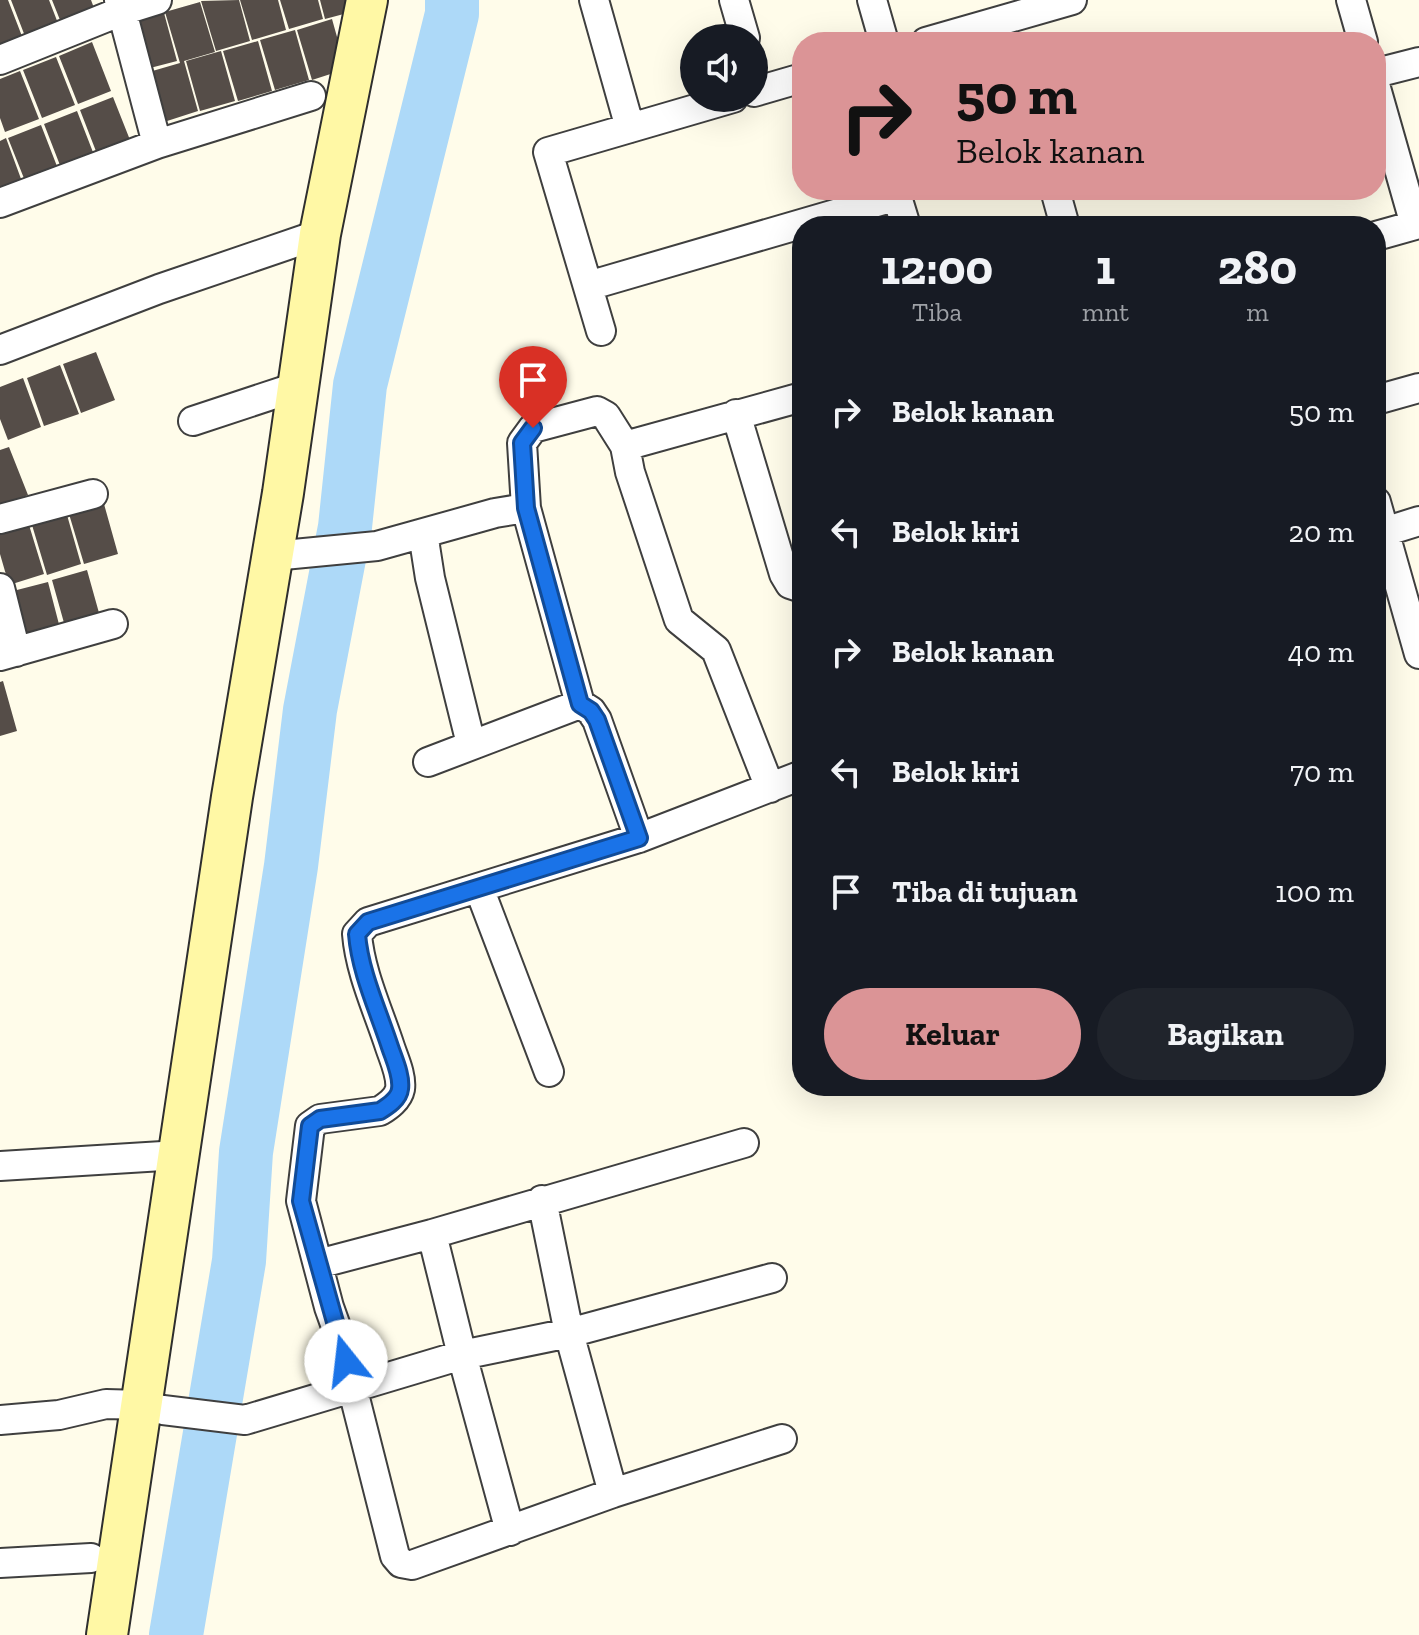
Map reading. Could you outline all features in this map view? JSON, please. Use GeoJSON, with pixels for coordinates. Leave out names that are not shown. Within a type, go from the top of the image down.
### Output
{"type":"FeatureCollection","features":[{"type":"Feature","properties":{"kind":"street"},"geometry":{"type":"LineString","coordinates":[[0,60],[121,6],[157,0]]}},
{"type":"Feature","properties":{"kind":"street"},"geometry":{"type":"LineString","coordinates":[[107,1635],[153,1407],[179,1155],[320,234],[367,0]]}},
{"type":"Feature","properties":{"kind":"street"},"geometry":{"type":"LineString","coordinates":[[594,0],[630,128]]}},
{"type":"Feature","properties":{"kind":"street"},"geometry":{"type":"LineString","coordinates":[[734,0],[741,24]]}},
{"type":"Feature","properties":{"kind":"street"},"geometry":{"type":"LineString","coordinates":[[872,0],[881,32]]}},
{"type":"Feature","properties":{"kind":"street"},"geometry":{"type":"LineString","coordinates":[[1010,30],[1034,5],[1072,0]]}},
{"type":"Feature","properties":{"kind":"street"},"geometry":{"type":"LineString","coordinates":[[1351,0],[1360,32]]}},
{"type":"Feature","properties":{"kind":"street"},"geometry":{"type":"LineString","coordinates":[[121,6],[157,144]]}},
{"type":"Feature","properties":{"kind":"street"},"geometry":{"type":"LineString","coordinates":[[1386,70],[1419,62]]}},
{"type":"Feature","properties":{"kind":"street"},"geometry":{"type":"LineString","coordinates":[[768,85],[792,80]]}},
{"type":"Feature","properties":{"kind":"street"},"geometry":{"type":"LineString","coordinates":[[0,203],[157,144],[311,96]]}},
{"type":"Feature","properties":{"kind":"street"},"geometry":{"type":"LineString","coordinates":[[601,331],[548,152],[680,111]]}},
{"type":"Feature","properties":{"kind":"street"},"geometry":{"type":"LineString","coordinates":[[1386,121],[1417,225],[1386,233]]}},
{"type":"Feature","properties":{"kind":"street"},"geometry":{"type":"LineString","coordinates":[[820,216],[873,200]]}},
{"type":"Feature","properties":{"kind":"street"},"geometry":{"type":"LineString","coordinates":[[588,286],[792,224]]}},
{"type":"Feature","properties":{"kind":"street"},"geometry":{"type":"LineString","coordinates":[[0,350],[159,289],[320,234]]}},
{"type":"Feature","properties":{"kind":"street"},"geometry":{"type":"LineString","coordinates":[[193,421],[296,387]]}},
{"type":"Feature","properties":{"kind":"street"},"geometry":{"type":"LineString","coordinates":[[1386,397],[1419,388]]}},
{"type":"Feature","properties":{"kind":"street"},"geometry":{"type":"LineString","coordinates":[[625,446],[792,400]]}},
{"type":"Feature","properties":{"kind":"street"},"geometry":{"type":"LineString","coordinates":[[639,838],[597,720],[591,711],[580,704],[526,508],[522,443],[533,428],[597,411],[606,416],[625,446],[630,472],[679,620],[716,650],[770,788]]}},
{"type":"Feature","properties":{"kind":"street"},"geometry":{"type":"LineString","coordinates":[[736,414],[784,574],[792,585]]}},
{"type":"Feature","properties":{"kind":"street"},"geometry":{"type":"LineString","coordinates":[[0,519],[93,494]]}},
{"type":"Feature","properties":{"kind":"street"},"geometry":{"type":"LineString","coordinates":[[273,556],[377,546],[495,513],[526,508]]}},
{"type":"Feature","properties":{"kind":"street"},"geometry":{"type":"LineString","coordinates":[[1386,531],[1419,521]]}},
{"type":"Feature","properties":{"kind":"street"},"geometry":{"type":"LineString","coordinates":[[426,533],[430,578],[471,744]]}},
{"type":"Feature","properties":{"kind":"street"},"geometry":{"type":"LineString","coordinates":[[1386,539],[1419,654]]}},
{"type":"Feature","properties":{"kind":"street"},"geometry":{"type":"LineString","coordinates":[[0,588],[8,654],[113,624]]}},
{"type":"Feature","properties":{"kind":"street"},"geometry":{"type":"LineString","coordinates":[[428,762],[580,704]]}},
{"type":"Feature","properties":{"kind":"street"},"geometry":{"type":"LineString","coordinates":[[782,1439],[613,1493],[412,1565],[401,1563],[395,1556],[301,1201],[310,1126],[320,1119],[380,1111],[398,1096],[400,1088],[394,1058],[358,953],[357,934],[368,922],[639,838],[792,779]]}},
{"type":"Feature","properties":{"kind":"street"},"geometry":{"type":"LineString","coordinates":[[479,888],[549,1072]]}},
{"type":"Feature","properties":{"kind":"street"},"geometry":{"type":"LineString","coordinates":[[318,1264],[744,1143]]}},
{"type":"Feature","properties":{"kind":"street"},"geometry":{"type":"LineString","coordinates":[[0,1166],[179,1155]]}},
{"type":"Feature","properties":{"kind":"street"},"geometry":{"type":"LineString","coordinates":[[542,1200],[569,1333],[613,1493]]}},
{"type":"Feature","properties":{"kind":"street"},"geometry":{"type":"LineString","coordinates":[[432,1234],[510,1531]]}},
{"type":"Feature","properties":{"kind":"street"},"geometry":{"type":"LineString","coordinates":[[0,1420],[59,1415],[106,1404],[245,1420],[462,1355],[569,1333],[772,1278]]}},
{"type":"Feature","properties":{"kind":"street"},"geometry":{"type":"LineString","coordinates":[[0,1563],[91,1558]]}},
{"type":"Feature","properties":{"kind":"building"},"geometry":{"type":"Polygon","coordinates":[[[0,0],[8,0],[25,44],[0,55],[0,0]]]}},
{"type":"Feature","properties":{"kind":"building"},"geometry":{"type":"Polygon","coordinates":[[[11,0],[49,0],[61,31],[28,44],[11,0]]]}},
{"type":"Feature","properties":{"kind":"building"},"geometry":{"type":"Polygon","coordinates":[[[52,0],[91,0],[97,16],[64,30],[52,0]]]}},
{"type":"Feature","properties":{"kind":"building"},"geometry":{"type":"Polygon","coordinates":[[[239,0],[250,41],[216,51],[201,1],[239,0]]]}},
{"type":"Feature","properties":{"kind":"building"},"geometry":{"type":"Polygon","coordinates":[[[240,0],[278,0],[286,30],[252,40],[240,0]]]}},
{"type":"Feature","properties":{"kind":"building"},"geometry":{"type":"Polygon","coordinates":[[[280,0],[318,0],[323,19],[289,29],[280,0]]]}},
{"type":"Feature","properties":{"kind":"building"},"geometry":{"type":"Polygon","coordinates":[[[320,0],[352,0],[355,11],[325,19],[320,0]]]}},
{"type":"Feature","properties":{"kind":"building"},"geometry":{"type":"Polygon","coordinates":[[[200,2],[215,52],[184,61],[198,111],[164,122],[149,72],[180,63],[165,12],[200,2]]]}},
{"type":"Feature","properties":{"kind":"building"},"geometry":{"type":"Polygon","coordinates":[[[164,13],[177,61],[150,68],[137,20],[164,13]]]}},
{"type":"Feature","properties":{"kind":"building"},"geometry":{"type":"Polygon","coordinates":[[[332,19],[346,69],[312,80],[297,30],[332,19]]]}},
{"type":"Feature","properties":{"kind":"building"},"geometry":{"type":"Polygon","coordinates":[[[295,30],[309,80],[275,90],[260,40],[295,30]]]}},
{"type":"Feature","properties":{"kind":"building"},"geometry":{"type":"Polygon","coordinates":[[[258,41],[272,91],[238,101],[223,51],[258,41]]]}},
{"type":"Feature","properties":{"kind":"building"},"geometry":{"type":"Polygon","coordinates":[[[92,42],[111,91],[78,104],[59,56],[92,42]]]}},
{"type":"Feature","properties":{"kind":"building"},"geometry":{"type":"Polygon","coordinates":[[[221,51],[235,101],[200,111],[186,61],[221,51]]]}},
{"type":"Feature","properties":{"kind":"building"},"geometry":{"type":"Polygon","coordinates":[[[56,57],[75,105],[42,118],[23,70],[56,57]]]}},
{"type":"Feature","properties":{"kind":"building"},"geometry":{"type":"Polygon","coordinates":[[[20,71],[39,119],[5,132],[0,118],[0,79],[20,71]]]}},
{"type":"Feature","properties":{"kind":"building"},"geometry":{"type":"Polygon","coordinates":[[[113,97],[132,145],[99,159],[80,110],[113,97]]]}},
{"type":"Feature","properties":{"kind":"building"},"geometry":{"type":"Polygon","coordinates":[[[77,111],[96,160],[63,173],[44,124],[77,111]]]}},
{"type":"Feature","properties":{"kind":"building"},"geometry":{"type":"Polygon","coordinates":[[[41,125],[60,174],[27,186],[8,138],[41,125]]]}},
{"type":"Feature","properties":{"kind":"building"},"geometry":{"type":"Polygon","coordinates":[[[6,138],[24,187],[0,196],[0,141],[6,138]]]}},
{"type":"Feature","properties":{"kind":"building"},"geometry":{"type":"Polygon","coordinates":[[[96,352],[115,400],[81,413],[63,364],[96,352]]]}},
{"type":"Feature","properties":{"kind":"building"},"geometry":{"type":"Polygon","coordinates":[[[60,365],[79,414],[44,426],[27,378],[60,365]]]}},
{"type":"Feature","properties":{"kind":"building"},"geometry":{"type":"Polygon","coordinates":[[[23,378],[41,427],[8,440],[0,419],[0,387],[23,378]]]}},
{"type":"Feature","properties":{"kind":"building"},"geometry":{"type":"Polygon","coordinates":[[[9,447],[28,495],[0,506],[0,450],[9,447]]]}},
{"type":"Feature","properties":{"kind":"building"},"geometry":{"type":"Polygon","coordinates":[[[104,504],[118,554],[84,564],[69,514],[104,504]]]}},
{"type":"Feature","properties":{"kind":"building"},"geometry":{"type":"Polygon","coordinates":[[[67,515],[81,564],[47,575],[32,525],[67,515]]]}},
{"type":"Feature","properties":{"kind":"building"},"geometry":{"type":"Polygon","coordinates":[[[29,525],[44,574],[9,585],[0,554],[0,533],[29,525]]]}},
{"type":"Feature","properties":{"kind":"building"},"geometry":{"type":"Polygon","coordinates":[[[87,570],[101,620],[66,630],[52,580],[87,570]]]}},
{"type":"Feature","properties":{"kind":"building"},"geometry":{"type":"Polygon","coordinates":[[[48,582],[61,632],[26,641],[13,591],[48,582]]]}},
{"type":"Feature","properties":{"kind":"building"},"geometry":{"type":"Polygon","coordinates":[[[3,681],[17,731],[0,736],[0,682],[3,681]]]}},
{"type":"Feature","properties":{"kind":"waterway"},"geometry":{"type":"LineString","coordinates":[[176,1635],[239,1261],[246,1152],[291,866],[310,710],[345,527],[360,385],[452,14],[452,0]]}},
{"type":"Feature","properties":{"kind":"route"},"geometry":{"type":"LineString","coordinates":[[346,1361],[301,1201],[310,1126],[320,1119],[380,1111],[398,1096],[400,1088],[394,1058],[358,953],[357,934],[368,922],[639,838],[597,720],[591,711],[580,704],[526,508],[522,443],[533,428]]}}]}
